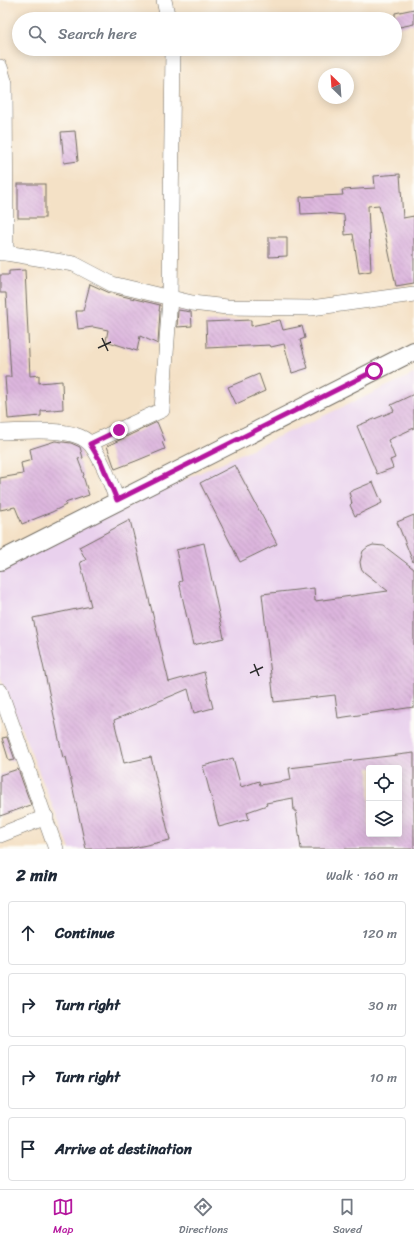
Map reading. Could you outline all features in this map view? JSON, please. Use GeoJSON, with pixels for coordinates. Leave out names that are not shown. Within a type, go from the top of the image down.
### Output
{"type":"FeatureCollection","features":[{"type":"Feature","properties":{"kind":"street"},"geometry":{"type":"LineString","coordinates":[[164,0],[167,12]]}},
{"type":"Feature","properties":{"kind":"street"},"geometry":{"type":"LineString","coordinates":[[90,444],[162,410],[170,298],[173,56]]}},
{"type":"Feature","properties":{"kind":"street"},"geometry":{"type":"LineString","coordinates":[[0,67],[4,84],[3,253],[74,264],[112,284],[192,303],[227,307],[311,308],[414,294]]}},
{"type":"Feature","properties":{"kind":"street"},"geometry":{"type":"LineString","coordinates":[[0,561],[117,500],[414,351]]}},
{"type":"Feature","properties":{"kind":"street"},"geometry":{"type":"LineString","coordinates":[[0,432],[58,431],[75,434],[90,444],[101,462],[117,500]]}},
{"type":"Feature","properties":{"kind":"street"},"geometry":{"type":"LineString","coordinates":[[0,691],[46,817],[56,849]]}},
{"type":"Feature","properties":{"kind":"street"},"geometry":{"type":"LineString","coordinates":[[0,836],[46,817]]}},
{"type":"Feature","properties":{"kind":"shaded area"},"geometry":{"type":"Polygon","coordinates":[[[414,374],[414,849],[70,849],[0,676],[0,565],[414,374]]]}},
{"type":"Feature","properties":{"kind":"building"},"geometry":{"type":"Polygon","coordinates":[[[414,9],[414,24],[402,27],[402,12],[400,12],[414,9]]]}},
{"type":"Feature","properties":{"kind":"building"},"geometry":{"type":"Polygon","coordinates":[[[75,131],[78,161],[64,163],[61,132],[75,131]]]}},
{"type":"Feature","properties":{"kind":"building"},"geometry":{"type":"Polygon","coordinates":[[[400,174],[403,218],[414,216],[414,283],[396,286],[379,205],[368,206],[371,271],[359,273],[353,234],[345,235],[344,215],[324,213],[301,214],[300,197],[343,195],[342,190],[375,188],[374,176],[400,174]]]}},
{"type":"Feature","properties":{"kind":"building"},"geometry":{"type":"Polygon","coordinates":[[[18,184],[45,184],[45,218],[18,218],[18,184]]]}},
{"type":"Feature","properties":{"kind":"building"},"geometry":{"type":"Polygon","coordinates":[[[269,237],[287,237],[287,256],[269,257],[269,237]]]}},
{"type":"Feature","properties":{"kind":"building"},"geometry":{"type":"Polygon","coordinates":[[[25,270],[30,376],[39,375],[39,383],[62,381],[63,409],[41,411],[41,416],[8,419],[5,377],[11,377],[6,293],[0,293],[0,275],[9,275],[9,271],[25,270]]]}},
{"type":"Feature","properties":{"kind":"building"},"geometry":{"type":"Polygon","coordinates":[[[90,284],[110,293],[160,305],[158,344],[140,336],[137,351],[106,341],[108,330],[93,327],[78,329],[76,311],[83,311],[90,284]]]}},
{"type":"Feature","properties":{"kind":"building"},"geometry":{"type":"Polygon","coordinates":[[[178,310],[191,312],[192,326],[177,327],[178,310]]]}},
{"type":"Feature","properties":{"kind":"building"},"geometry":{"type":"Polygon","coordinates":[[[251,320],[251,326],[280,320],[283,330],[302,326],[305,338],[300,340],[308,368],[292,373],[284,344],[271,347],[270,345],[207,348],[206,322],[251,320]]]}},
{"type":"Feature","properties":{"kind":"building"},"geometry":{"type":"Polygon","coordinates":[[[259,374],[265,391],[236,404],[228,387],[259,374]]]}},
{"type":"Feature","properties":{"kind":"building"},"geometry":{"type":"Polygon","coordinates":[[[414,394],[414,428],[388,440],[395,458],[390,460],[393,468],[377,474],[357,426],[394,411],[391,405],[414,394]]]}},
{"type":"Feature","properties":{"kind":"building"},"geometry":{"type":"Polygon","coordinates":[[[157,422],[165,441],[162,442],[165,449],[115,469],[107,446],[157,422]]]}},
{"type":"Feature","properties":{"kind":"building"},"geometry":{"type":"Polygon","coordinates":[[[55,441],[71,443],[80,447],[83,458],[78,459],[89,495],[65,503],[66,505],[52,512],[22,524],[15,507],[0,510],[0,478],[23,474],[21,463],[32,460],[30,449],[55,441]]]}},
{"type":"Feature","properties":{"kind":"building"},"geometry":{"type":"Polygon","coordinates":[[[235,465],[277,544],[240,562],[200,483],[235,465]]]}},
{"type":"Feature","properties":{"kind":"building"},"geometry":{"type":"Polygon","coordinates":[[[373,482],[382,503],[355,516],[350,505],[352,503],[349,492],[373,482]]]}},
{"type":"Feature","properties":{"kind":"building"},"geometry":{"type":"Polygon","coordinates":[[[414,515],[414,562],[413,562],[397,522],[414,515]]]}},
{"type":"Feature","properties":{"kind":"building"},"geometry":{"type":"Polygon","coordinates":[[[130,520],[169,682],[204,672],[213,708],[194,713],[188,689],[114,720],[124,763],[151,757],[170,840],[128,849],[86,849],[66,757],[63,758],[33,618],[91,606],[80,562],[86,560],[79,547],[130,520]]]}},
{"type":"Feature","properties":{"kind":"building"},"geometry":{"type":"Polygon","coordinates":[[[204,543],[224,638],[193,645],[179,582],[182,581],[176,550],[204,543]]]}},
{"type":"Feature","properties":{"kind":"building"},"geometry":{"type":"Polygon","coordinates":[[[373,545],[384,546],[414,569],[414,707],[338,718],[335,695],[274,702],[262,594],[314,588],[315,601],[388,591],[361,568],[360,562],[363,551],[373,545]]]}},
{"type":"Feature","properties":{"kind":"building"},"geometry":{"type":"Polygon","coordinates":[[[7,737],[15,760],[9,761],[2,738],[7,737]]]}},
{"type":"Feature","properties":{"kind":"building"},"geometry":{"type":"Polygon","coordinates":[[[414,753],[414,849],[301,849],[293,798],[266,803],[267,805],[247,812],[249,819],[219,827],[203,766],[233,758],[241,787],[259,781],[260,785],[291,780],[289,768],[414,753]]]}},
{"type":"Feature","properties":{"kind":"building"},"geometry":{"type":"Polygon","coordinates":[[[18,769],[31,805],[0,816],[0,775],[18,769]]]}},
{"type":"Feature","properties":{"kind":"route"},"geometry":{"type":"LineString","coordinates":[[119,430],[90,444],[101,462],[117,500],[374,371]]}}]}
